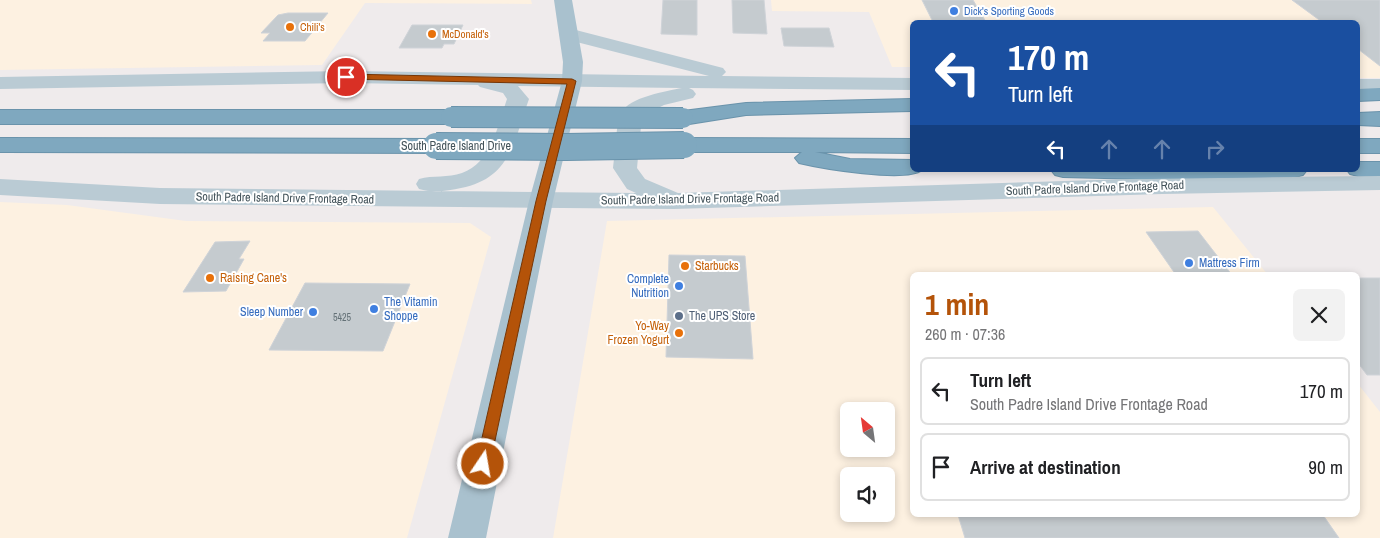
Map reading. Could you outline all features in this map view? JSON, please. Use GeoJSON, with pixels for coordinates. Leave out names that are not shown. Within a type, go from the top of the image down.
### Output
{"type":"FeatureCollection","features":[{"type":"Feature","properties":{"kind":"highway"},"geometry":{"type":"LineString","coordinates":[[1360,95],[1380,94]]}},
{"type":"Feature","properties":{"kind":"highway"},"geometry":{"type":"LineString","coordinates":[[683,118],[746,108],[910,105]]}},
{"type":"Feature","properties":{"kind":"highway"},"geometry":{"type":"LineString","coordinates":[[0,117],[451,116],[910,119]]}},
{"type":"Feature","properties":{"kind":"highway"},"geometry":{"type":"LineString","coordinates":[[1360,119],[1380,119]]}},
{"type":"Feature","properties":{"kind":"highway","name":"South Padre Island Drive"},"geometry":{"type":"LineString","coordinates":[[0,145],[910,146]]}},
{"type":"Feature","properties":{"kind":"highway"},"geometry":{"type":"LineString","coordinates":[[736,146],[850,166],[910,167]]}},
{"type":"Feature","properties":{"kind":"highway"},"geometry":{"type":"LineString","coordinates":[[1360,146],[1380,146]]}},
{"type":"Feature","properties":{"kind":"highway"},"geometry":{"type":"LineString","coordinates":[[1360,169],[1380,169]]}},
{"type":"Feature","properties":{"kind":"main road"},"geometry":{"type":"LineString","coordinates":[[467,538],[541,201],[572,81],[573,62],[563,0]]}},
{"type":"Feature","properties":{"kind":"main road"},"geometry":{"type":"LineString","coordinates":[[568,34],[659,58],[764,82]]}},
{"type":"Feature","properties":{"kind":"main road"},"geometry":{"type":"LineString","coordinates":[[68,191],[133,178],[444,184],[462,182],[477,177],[494,163],[518,99],[510,89],[492,82],[357,82],[346,77]]}},
{"type":"Feature","properties":{"kind":"main road"},"geometry":{"type":"LineString","coordinates":[[0,83],[346,77],[910,84]]}},
{"type":"Feature","properties":{"kind":"main road"},"geometry":{"type":"LineString","coordinates":[[674,200],[636,184],[625,168],[631,114],[639,107],[657,99],[764,82]]}},
{"type":"Feature","properties":{"kind":"main road"},"geometry":{"type":"LineString","coordinates":[[1360,85],[1380,85]]}},
{"type":"Feature","properties":{"kind":"main road","name":"South Padre Island Drive Frontage Road"},"geometry":{"type":"LineString","coordinates":[[0,187],[160,196],[541,201],[674,200],[1162,186],[1380,184]]}},
{"type":"Feature","properties":{"kind":"shaded area"},"geometry":{"type":"Polygon","coordinates":[[[0,0],[531,0],[532,4],[365,3],[322,65],[0,70],[0,0]]]}},
{"type":"Feature","properties":{"kind":"shaded area"},"geometry":{"type":"Polygon","coordinates":[[[771,0],[1380,0],[1380,78],[1360,78],[1360,20],[910,20],[910,67],[892,67],[869,12],[772,11],[771,0]]]}},
{"type":"Feature","properties":{"kind":"shaded area"},"geometry":{"type":"Polygon","coordinates":[[[0,202],[67,205],[186,221],[470,223],[491,237],[407,538],[0,538],[0,202]]]}},
{"type":"Feature","properties":{"kind":"shaded area"},"geometry":{"type":"Polygon","coordinates":[[[1213,207],[1266,272],[910,272],[910,517],[1360,517],[1360,387],[1380,412],[1380,538],[553,538],[607,221],[1213,207]]]}},
{"type":"Feature","properties":{"kind":"building"},"geometry":{"type":"Polygon","coordinates":[[[663,0],[697,0],[697,35],[661,34],[663,0]]]}},
{"type":"Feature","properties":{"kind":"building"},"geometry":{"type":"Polygon","coordinates":[[[732,0],[764,0],[767,34],[733,33],[732,0]]]}},
{"type":"Feature","properties":{"kind":"building","name":"Dick's Sporting Goods"},"geometry":{"type":"Polygon","coordinates":[[[922,0],[973,0],[985,20],[932,20],[922,0]]]}},
{"type":"Feature","properties":{"kind":"building"},"geometry":{"type":"Polygon","coordinates":[[[1292,0],[1380,0],[1380,66],[1360,51],[1360,20],[1319,20],[1292,0]]]}},
{"type":"Feature","properties":{"kind":"building","name":"Chili's"},"geometry":{"type":"Polygon","coordinates":[[[288,13],[328,13],[305,41],[263,41],[270,33],[261,33],[278,15],[288,13]]]}},
{"type":"Feature","properties":{"kind":"building","name":"McDonald's"},"geometry":{"type":"Polygon","coordinates":[[[412,25],[463,25],[454,44],[444,44],[442,48],[399,48],[412,25]]]}},
{"type":"Feature","properties":{"kind":"building"},"geometry":{"type":"Polygon","coordinates":[[[781,28],[829,28],[834,47],[784,46],[781,28]]]}},
{"type":"Feature","properties":{"kind":"building"},"geometry":{"type":"Polygon","coordinates":[[[1198,231],[1230,272],[1174,272],[1146,232],[1198,231]]]}},
{"type":"Feature","properties":{"kind":"building","name":"Raising Cane's"},"geometry":{"type":"Polygon","coordinates":[[[250,241],[239,259],[244,259],[226,291],[183,292],[215,242],[250,241]]]}},
{"type":"Feature","properties":{"kind":"building"},"geometry":{"type":"Polygon","coordinates":[[[669,255],[745,256],[753,359],[666,357],[669,255]]]}},
{"type":"Feature","properties":{"kind":"building"},"geometry":{"type":"Polygon","coordinates":[[[1360,278],[1380,278],[1380,375],[1367,375],[1360,366],[1360,278]]]}},
{"type":"Feature","properties":{"kind":"building"},"geometry":{"type":"Polygon","coordinates":[[[305,283],[410,284],[383,351],[269,350],[305,283]]]}},
{"type":"Feature","properties":{"kind":"building"},"geometry":{"type":"Polygon","coordinates":[[[959,517],[1324,517],[1339,538],[965,538],[959,517]]]}},
{"type":"Feature","properties":{"kind":"place","name":"Dick's Sporting Goods"},"geometry":{"type":"Point","coordinates":[954,11]}},
{"type":"Feature","properties":{"kind":"place","name":"Chili's"},"geometry":{"type":"Point","coordinates":[290,27]}},
{"type":"Feature","properties":{"kind":"place","name":"McDonald's"},"geometry":{"type":"Point","coordinates":[432,34]}},
{"type":"Feature","properties":{"kind":"place","name":"Mattress Firm"},"geometry":{"type":"Point","coordinates":[1189,263]}},
{"type":"Feature","properties":{"kind":"place","name":"Starbucks"},"geometry":{"type":"Point","coordinates":[685,266]}},
{"type":"Feature","properties":{"kind":"place","name":"Raising Cane's"},"geometry":{"type":"Point","coordinates":[210,278]}},
{"type":"Feature","properties":{"kind":"place","name":"Complete Nutrition"},"geometry":{"type":"Point","coordinates":[679,286]}},
{"type":"Feature","properties":{"kind":"place","name":"The Vitamin Shoppe"},"geometry":{"type":"Point","coordinates":[374,309]}},
{"type":"Feature","properties":{"kind":"place","name":"Sleep Number"},"geometry":{"type":"Point","coordinates":[313,312]}},
{"type":"Feature","properties":{"kind":"place","name":"The UPS Store"},"geometry":{"type":"Point","coordinates":[679,316]}},
{"type":"Feature","properties":{"kind":"place","name":"Yo-Way Frozen Yogurt"},"geometry":{"type":"Point","coordinates":[679,333]}},
{"type":"Feature","properties":{"kind":"route"},"geometry":{"type":"LineString","coordinates":[[346,77],[572,81],[541,201],[483,464]]}}]}
